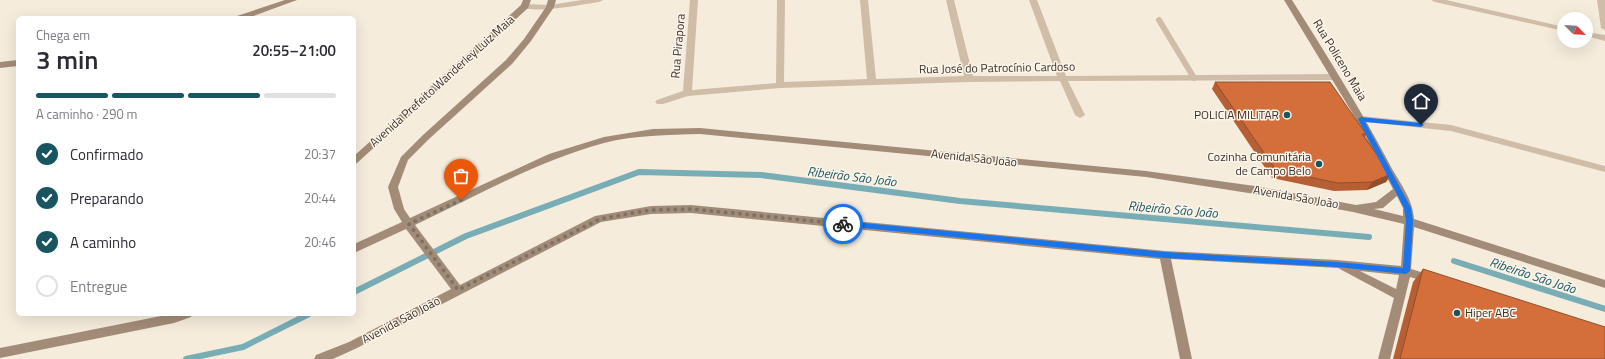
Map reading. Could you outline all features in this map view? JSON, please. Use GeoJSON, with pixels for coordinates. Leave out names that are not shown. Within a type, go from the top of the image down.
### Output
{"type":"FeatureCollection","features":[{"type":"Feature","properties":{"kind":"main road"},"geometry":{"type":"LineString","coordinates":[[246,16],[293,0]]}},
{"type":"Feature","properties":{"kind":"main road","name":"Rua Policeno Maia"},"geometry":{"type":"LineString","coordinates":[[1288,0],[1361,119],[1408,208],[1409,221],[1406,271],[1384,359]]}},
{"type":"Feature","properties":{"kind":"main road","name":"Avenida Prefeito Wanderley Luiz Maia"},"geometry":{"type":"LineString","coordinates":[[356,159],[526,3]]}},
{"type":"Feature","properties":{"kind":"main road","name":"Avenida Prefeito Wanderley Luiz Maia"},"geometry":{"type":"LineString","coordinates":[[458,290],[399,209],[393,187],[404,159],[426,137],[509,62],[527,41],[551,3]]}},
{"type":"Feature","properties":{"kind":"main road"},"geometry":{"type":"LineString","coordinates":[[0,66],[16,63]]}},
{"type":"Feature","properties":{"kind":"main road","name":"Avenida São João"},"geometry":{"type":"LineString","coordinates":[[356,248],[552,156],[604,140],[653,132],[700,131],[1146,174],[1256,190],[1353,208],[1409,221],[1605,284]]}},
{"type":"Feature","properties":{"kind":"main road"},"geometry":{"type":"LineString","coordinates":[[1353,208],[1379,205],[1399,189]]}},
{"type":"Feature","properties":{"kind":"main road","name":"Avenida São João"},"geometry":{"type":"LineString","coordinates":[[320,359],[353,345],[458,290],[600,219],[651,210],[691,209],[1165,255],[1337,264],[1406,271],[1443,283]]}},
{"type":"Feature","properties":{"kind":"main road"},"geometry":{"type":"LineString","coordinates":[[1165,255],[1186,359]]}},
{"type":"Feature","properties":{"kind":"main road"},"geometry":{"type":"LineString","coordinates":[[1337,264],[1400,296]]}},
{"type":"Feature","properties":{"kind":"main road"},"geometry":{"type":"LineString","coordinates":[[0,353],[176,316]]}},
{"type":"Feature","properties":{"kind":"street"},"geometry":{"type":"LineString","coordinates":[[526,3],[599,0]]}},
{"type":"Feature","properties":{"kind":"street","name":"Rua Pirapora"},"geometry":{"type":"LineString","coordinates":[[687,93],[694,0]]}},
{"type":"Feature","properties":{"kind":"street"},"geometry":{"type":"LineString","coordinates":[[780,0],[780,85]]}},
{"type":"Feature","properties":{"kind":"street"},"geometry":{"type":"LineString","coordinates":[[864,0],[872,82]]}},
{"type":"Feature","properties":{"kind":"street"},"geometry":{"type":"LineString","coordinates":[[950,0],[969,79]]}},
{"type":"Feature","properties":{"kind":"street"},"geometry":{"type":"LineString","coordinates":[[1033,0],[1063,79],[1080,115]]}},
{"type":"Feature","properties":{"kind":"street"},"geometry":{"type":"LineString","coordinates":[[1436,0],[1557,27]]}},
{"type":"Feature","properties":{"kind":"street"},"geometry":{"type":"LineString","coordinates":[[1601,0],[1605,28]]}},
{"type":"Feature","properties":{"kind":"street"},"geometry":{"type":"LineString","coordinates":[[1593,35],[1605,38]]}},
{"type":"Feature","properties":{"kind":"street","name":"Rua José do Patrocínio Cardoso"},"geometry":{"type":"LineString","coordinates":[[660,102],[687,93],[780,85],[969,79],[1335,77]]}},
{"type":"Feature","properties":{"kind":"street"},"geometry":{"type":"LineString","coordinates":[[1361,119],[1451,128],[1605,169]]}},
{"type":"Feature","properties":{"kind":"lane"},"geometry":{"type":"LineString","coordinates":[[1159,20],[1194,78]]}},
{"type":"Feature","properties":{"kind":"building"},"geometry":{"type":"Polygon","coordinates":[[[1215,82],[1330,82],[1366,134],[1362,134],[1391,174],[1372,182],[1338,183],[1276,170],[1215,82]]]}},
{"type":"Feature","properties":{"kind":"building","name":"Hiper ABC"},"geometry":{"type":"Polygon","coordinates":[[[1423,269],[1605,327],[1605,359],[1400,359],[1423,269]]]}},
{"type":"Feature","properties":{"kind":"waterway","name":"Ribeirão São João"},"geometry":{"type":"LineString","coordinates":[[356,291],[466,236],[639,172],[761,175],[960,201],[1369,237]]}},
{"type":"Feature","properties":{"kind":"waterway","name":"Ribeirão São João"},"geometry":{"type":"LineString","coordinates":[[1454,261],[1605,309]]}},
{"type":"Feature","properties":{"kind":"waterway","name":"Ribeirão São João"},"geometry":{"type":"LineString","coordinates":[[186,359],[243,347],[305,316]]}},
{"type":"Feature","properties":{"kind":"way so far"},"geometry":{"type":"LineString","coordinates":[[461,200],[409,224],[458,290],[600,219],[638,212],[651,210],[691,209],[843,224]]}},
{"type":"Feature","properties":{"kind":"place","name":"POLICIA MILITAR"},"geometry":{"type":"Point","coordinates":[1287,115]}},
{"type":"Feature","properties":{"kind":"place","name":"Cozinha Comunitária de Campo Belo"},"geometry":{"type":"Point","coordinates":[1319,164]}},
{"type":"Feature","properties":{"kind":"place","name":"Hiper ABC"},"geometry":{"type":"Point","coordinates":[1457,313]}},
{"type":"Feature","properties":{"kind":"route"},"geometry":{"type":"LineString","coordinates":[[843,224],[1165,255],[1337,264],[1406,271],[1409,221],[1408,208],[1361,119],[1421,125]]}}]}
